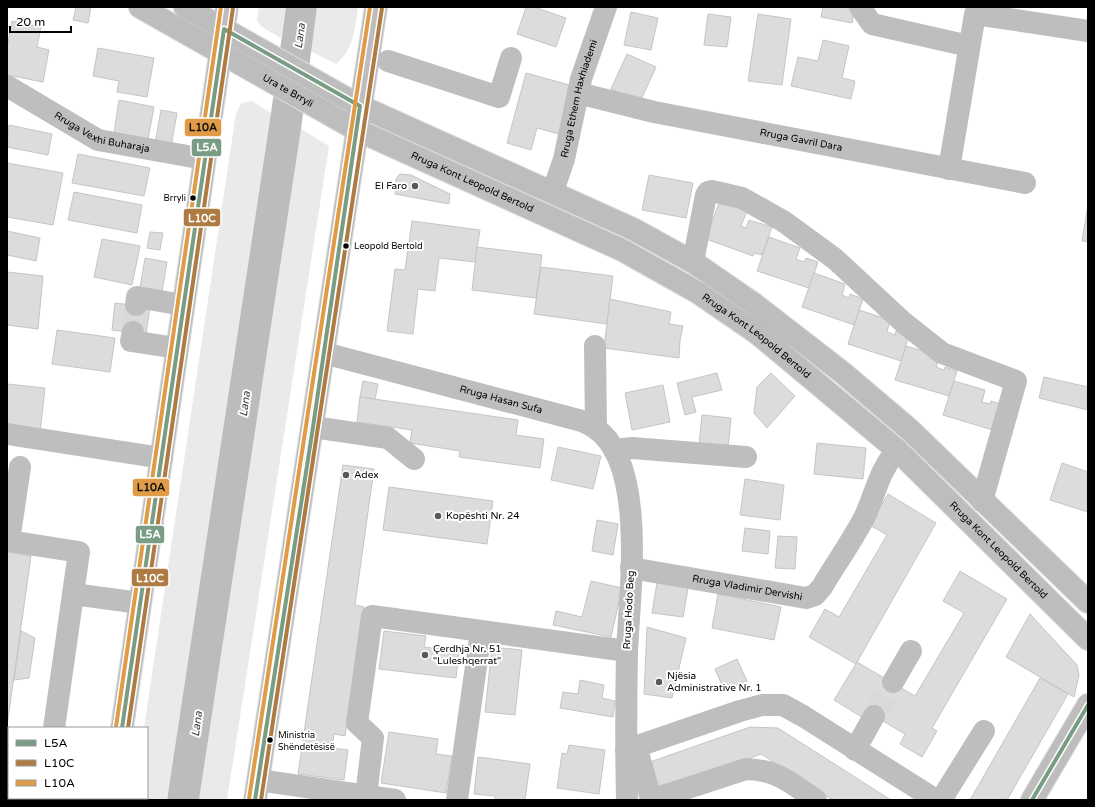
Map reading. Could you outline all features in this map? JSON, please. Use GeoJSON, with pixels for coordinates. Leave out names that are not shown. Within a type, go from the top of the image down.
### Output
{"type":"FeatureCollection","features":[{"type":"Feature","properties":{"kind":"main road","name":"Ura te Brryli"},"geometry":{"type":"LineString","coordinates":[[140,7],[357,130]]}},
{"type":"Feature","properties":{"kind":"main road"},"geometry":{"type":"LineString","coordinates":[[185,7],[360,106],[634,229],[693,262],[754,304],[843,373],[910,430],[1088,602]]}},
{"type":"Feature","properties":{"kind":"main road"},"geometry":{"type":"LineString","coordinates":[[122,727],[227,7]]}},
{"type":"Feature","properties":{"kind":"main road"},"geometry":{"type":"LineString","coordinates":[[257,790],[376,7]]}},
{"type":"Feature","properties":{"kind":"main road","name":"Rruga Kont Leopold Bertold"},"geometry":{"type":"LineString","coordinates":[[357,130],[622,250],[697,292],[756,333],[897,450],[1088,639]]}},
{"type":"Feature","properties":{"kind":"main road"},"geometry":{"type":"LineString","coordinates":[[1032,800],[1088,705]]}},
{"type":"Feature","properties":{"kind":"street","name":"Rruga Ethem Haxhiademi"},"geometry":{"type":"LineString","coordinates":[[552,191],[571,130],[578,93],[606,7]]}},
{"type":"Feature","properties":{"kind":"street"},"geometry":{"type":"LineString","coordinates":[[949,169],[975,14],[1088,31]]}},
{"type":"Feature","properties":{"kind":"street"},"geometry":{"type":"LineString","coordinates":[[866,16],[969,46]]}},
{"type":"Feature","properties":{"kind":"street"},"geometry":{"type":"LineString","coordinates":[[388,61],[499,97],[511,58]]}},
{"type":"Feature","properties":{"kind":"street","name":"Rruga Vexhi Buharaja"},"geometry":{"type":"LineString","coordinates":[[7,86],[98,140],[204,159]]}},
{"type":"Feature","properties":{"kind":"street","name":"Rruga Gavril Dara"},"geometry":{"type":"LineString","coordinates":[[578,93],[654,112],[1025,183]]}},
{"type":"Feature","properties":{"kind":"street"},"geometry":{"type":"LineString","coordinates":[[693,262],[706,195],[708,192],[712,191],[742,198],[783,221],[835,260],[904,323],[942,353],[1016,380],[982,500]]}},
{"type":"Feature","properties":{"kind":"street"},"geometry":{"type":"LineString","coordinates":[[136,305],[137,297],[183,305]]}},
{"type":"Feature","properties":{"kind":"street"},"geometry":{"type":"LineString","coordinates":[[133,332],[131,341],[177,348]]}},
{"type":"Feature","properties":{"kind":"street"},"geometry":{"type":"LineString","coordinates":[[595,346],[596,428]]}},
{"type":"Feature","properties":{"kind":"street","name":"Rruga Hasan Sufa"},"geometry":{"type":"LineString","coordinates":[[324,353],[582,421],[596,428]]}},
{"type":"Feature","properties":{"kind":"street"},"geometry":{"type":"LineString","coordinates":[[313,427],[388,438],[414,459]]}},
{"type":"Feature","properties":{"kind":"street","name":"Rruga Hodo Beg"},"geometry":{"type":"LineString","coordinates":[[596,428],[614,450],[623,472],[632,522],[627,651],[631,748],[627,800]]}},
{"type":"Feature","properties":{"kind":"street"},"geometry":{"type":"LineString","coordinates":[[7,434],[162,458]]}},
{"type":"Feature","properties":{"kind":"street"},"geometry":{"type":"LineString","coordinates":[[614,450],[632,448],[746,457]]}},
{"type":"Feature","properties":{"kind":"street","name":"Rruga Vladimir Dervishi"},"geometry":{"type":"LineString","coordinates":[[631,568],[806,598],[815,595],[822,587],[865,516],[879,477],[888,460],[897,450]]}},
{"type":"Feature","properties":{"kind":"street"},"geometry":{"type":"LineString","coordinates":[[20,467],[9,541],[79,552],[54,727]]}},
{"type":"Feature","properties":{"kind":"street"},"geometry":{"type":"LineString","coordinates":[[73,594],[140,603]]}},
{"type":"Feature","properties":{"kind":"street"},"geometry":{"type":"LineString","coordinates":[[366,796],[373,738],[358,723],[372,616],[627,651]]}},
{"type":"Feature","properties":{"kind":"street"},"geometry":{"type":"LineString","coordinates":[[457,800],[481,631]]}},
{"type":"Feature","properties":{"kind":"street"},"geometry":{"type":"LineString","coordinates":[[893,682],[911,651]]}},
{"type":"Feature","properties":{"kind":"street"},"geometry":{"type":"LineString","coordinates":[[816,800],[780,775],[762,769],[746,769],[651,799],[631,748],[740,711],[762,705],[783,705],[804,716],[855,750],[936,800]]}},
{"type":"Feature","properties":{"kind":"street"},"geometry":{"type":"LineString","coordinates":[[855,750],[874,716]]}},
{"type":"Feature","properties":{"kind":"street"},"geometry":{"type":"LineString","coordinates":[[941,800],[984,731]]}},
{"type":"Feature","properties":{"kind":"street"},"geometry":{"type":"LineString","coordinates":[[257,790],[366,796],[395,800]]}},
{"type":"Feature","properties":{"kind":"shaded area"},"geometry":{"type":"Polygon","coordinates":[[[259,7],[286,7],[281,38],[262,27],[257,21],[259,7]]]}},
{"type":"Feature","properties":{"kind":"shaded area"},"geometry":{"type":"Polygon","coordinates":[[[317,7],[358,7],[353,38],[347,52],[336,64],[310,51],[317,7]]]}},
{"type":"Feature","properties":{"kind":"shaded area"},"geometry":{"type":"Polygon","coordinates":[[[252,101],[271,113],[167,800],[133,800],[148,799],[148,727],[144,727],[236,113],[241,103],[252,101]]]}},
{"type":"Feature","properties":{"kind":"shaded area"},"geometry":{"type":"Polygon","coordinates":[[[301,129],[329,146],[227,800],[199,800],[301,129]]]}},
{"type":"Feature","properties":{"kind":"water","name":"Lana"},"geometry":{"type":"Polygon","coordinates":[[[286,7],[317,7],[301,129],[199,800],[167,800],[271,113],[286,7]]]}},
{"type":"Feature","properties":{"kind":"building"},"geometry":{"type":"Polygon","coordinates":[[[76,7],[91,7],[88,23],[73,20],[76,7]]]}},
{"type":"Feature","properties":{"kind":"building"},"geometry":{"type":"Polygon","coordinates":[[[526,7],[534,7],[566,18],[556,47],[517,34],[526,7]]]}},
{"type":"Feature","properties":{"kind":"building"},"geometry":{"type":"Polygon","coordinates":[[[823,7],[855,8],[852,23],[821,17],[823,7]]]}},
{"type":"Feature","properties":{"kind":"building"},"geometry":{"type":"Polygon","coordinates":[[[631,12],[658,18],[651,50],[624,45],[631,12]]]}},
{"type":"Feature","properties":{"kind":"building"},"geometry":{"type":"Polygon","coordinates":[[[708,14],[731,17],[727,47],[704,45],[708,14]]]}},
{"type":"Feature","properties":{"kind":"building"},"geometry":{"type":"Polygon","coordinates":[[[758,14],[791,19],[782,85],[748,81],[758,14]]]}},
{"type":"Feature","properties":{"kind":"building"},"geometry":{"type":"Polygon","coordinates":[[[12,21],[41,27],[37,47],[49,50],[43,82],[7,75],[7,48],[12,21]]]}},
{"type":"Feature","properties":{"kind":"building"},"geometry":{"type":"Polygon","coordinates":[[[823,40],[849,46],[842,78],[855,81],[851,99],[791,86],[798,57],[818,61],[823,40]]]}},
{"type":"Feature","properties":{"kind":"building"},"geometry":{"type":"Polygon","coordinates":[[[98,48],[154,58],[147,97],[117,92],[119,81],[93,76],[98,48]]]}},
{"type":"Feature","properties":{"kind":"building"},"geometry":{"type":"Polygon","coordinates":[[[627,54],[656,67],[640,102],[611,89],[627,54]]]}},
{"type":"Feature","properties":{"kind":"building"},"geometry":{"type":"Polygon","coordinates":[[[526,73],[573,86],[559,134],[537,128],[531,150],[507,143],[526,73]]]}},
{"type":"Feature","properties":{"kind":"building"},"geometry":{"type":"Polygon","coordinates":[[[119,100],[154,107],[148,139],[114,133],[119,100]]]}},
{"type":"Feature","properties":{"kind":"building"},"geometry":{"type":"Polygon","coordinates":[[[161,110],[177,113],[171,147],[155,144],[161,110]]]}},
{"type":"Feature","properties":{"kind":"building"},"geometry":{"type":"Polygon","coordinates":[[[9,125],[52,134],[48,155],[7,147],[9,125]]]}},
{"type":"Feature","properties":{"kind":"building"},"geometry":{"type":"Polygon","coordinates":[[[78,154],[150,168],[144,196],[72,183],[78,154]]]}},
{"type":"Feature","properties":{"kind":"building"},"geometry":{"type":"Polygon","coordinates":[[[7,163],[63,173],[53,225],[7,217],[7,163]]]}},
{"type":"Feature","properties":{"kind":"building","name":"El Faro"},"geometry":{"type":"Polygon","coordinates":[[[400,174],[411,175],[450,194],[449,204],[395,194],[396,179],[400,174]]]}},
{"type":"Feature","properties":{"kind":"building"},"geometry":{"type":"Polygon","coordinates":[[[649,175],[693,183],[686,218],[642,210],[649,175]]]}},
{"type":"Feature","properties":{"kind":"building"},"geometry":{"type":"Polygon","coordinates":[[[74,192],[142,205],[137,233],[68,220],[74,192]]]}},
{"type":"Feature","properties":{"kind":"building"},"geometry":{"type":"Polygon","coordinates":[[[721,197],[749,206],[741,226],[746,228],[749,220],[772,227],[762,255],[754,253],[753,256],[706,239],[721,197]]]}},
{"type":"Feature","properties":{"kind":"building"},"geometry":{"type":"Polygon","coordinates":[[[1088,205],[1088,242],[1082,241],[1088,205]]]}},
{"type":"Feature","properties":{"kind":"building"},"geometry":{"type":"Polygon","coordinates":[[[412,221],[480,230],[475,262],[439,258],[435,291],[418,289],[413,334],[387,331],[395,269],[405,270],[412,221]]]}},
{"type":"Feature","properties":{"kind":"building"},"geometry":{"type":"Polygon","coordinates":[[[7,231],[40,238],[36,261],[7,255],[7,231]]]}},
{"type":"Feature","properties":{"kind":"building"},"geometry":{"type":"Polygon","coordinates":[[[150,232],[163,233],[160,250],[147,248],[150,232]]]}},
{"type":"Feature","properties":{"kind":"building"},"geometry":{"type":"Polygon","coordinates":[[[769,237],[800,248],[796,259],[804,262],[806,258],[818,262],[809,288],[757,271],[769,237]]]}},
{"type":"Feature","properties":{"kind":"building"},"geometry":{"type":"Polygon","coordinates":[[[102,239],[140,246],[132,285],[94,277],[102,239]]]}},
{"type":"Feature","properties":{"kind":"building"},"geometry":{"type":"Polygon","coordinates":[[[477,247],[542,255],[536,298],[472,290],[477,247]]]}},
{"type":"Feature","properties":{"kind":"building"},"geometry":{"type":"Polygon","coordinates":[[[145,258],[167,262],[162,292],[140,288],[145,258]]]}},
{"type":"Feature","properties":{"kind":"building"},"geometry":{"type":"Polygon","coordinates":[[[541,267],[613,276],[607,324],[534,314],[541,267]]]}},
{"type":"Feature","properties":{"kind":"building"},"geometry":{"type":"Polygon","coordinates":[[[7,272],[43,276],[38,329],[7,325],[7,272]]]}},
{"type":"Feature","properties":{"kind":"building"},"geometry":{"type":"Polygon","coordinates":[[[814,273],[845,284],[842,295],[849,298],[850,294],[863,299],[854,325],[802,307],[814,273]]]}},
{"type":"Feature","properties":{"kind":"building"},"geometry":{"type":"Polygon","coordinates":[[[610,299],[671,312],[669,324],[683,326],[680,340],[679,358],[604,348],[610,299]]]}},
{"type":"Feature","properties":{"kind":"building"},"geometry":{"type":"Polygon","coordinates":[[[115,303],[150,307],[146,334],[112,330],[115,303]]]}},
{"type":"Feature","properties":{"kind":"building"},"geometry":{"type":"Polygon","coordinates":[[[859,310],[890,320],[887,332],[895,335],[896,331],[909,335],[901,361],[848,344],[859,310]]]}},
{"type":"Feature","properties":{"kind":"building"},"geometry":{"type":"Polygon","coordinates":[[[57,330],[115,338],[110,372],[52,364],[57,330]]]}},
{"type":"Feature","properties":{"kind":"building"},"geometry":{"type":"Polygon","coordinates":[[[906,346],[940,356],[936,367],[944,370],[945,367],[957,371],[949,396],[895,380],[906,346]]]}},
{"type":"Feature","properties":{"kind":"building"},"geometry":{"type":"Polygon","coordinates":[[[717,373],[722,390],[692,397],[696,412],[685,415],[677,383],[717,373]]]}},
{"type":"Feature","properties":{"kind":"building"},"geometry":{"type":"Polygon","coordinates":[[[771,373],[795,396],[767,428],[754,413],[757,387],[771,373]]]}},
{"type":"Feature","properties":{"kind":"building"},"geometry":{"type":"Polygon","coordinates":[[[1044,377],[1088,387],[1088,410],[1039,398],[1044,377]]]}},
{"type":"Feature","properties":{"kind":"building"},"geometry":{"type":"Polygon","coordinates":[[[363,381],[378,384],[375,399],[360,397],[363,381]]]}},
{"type":"Feature","properties":{"kind":"building"},"geometry":{"type":"Polygon","coordinates":[[[954,381],[985,390],[982,402],[990,404],[991,401],[1004,405],[996,431],[943,415],[954,381]]]}},
{"type":"Feature","properties":{"kind":"building"},"geometry":{"type":"Polygon","coordinates":[[[7,384],[45,388],[40,433],[7,429],[7,384]]]}},
{"type":"Feature","properties":{"kind":"building"},"geometry":{"type":"Polygon","coordinates":[[[663,385],[670,422],[632,430],[625,393],[663,385]]]}},
{"type":"Feature","properties":{"kind":"building"},"geometry":{"type":"Polygon","coordinates":[[[360,397],[518,420],[516,435],[544,439],[540,468],[459,457],[460,451],[410,443],[412,430],[357,422],[360,397]]]}},
{"type":"Feature","properties":{"kind":"building"},"geometry":{"type":"Polygon","coordinates":[[[702,415],[731,418],[728,448],[699,445],[702,415]]]}},
{"type":"Feature","properties":{"kind":"building"},"geometry":{"type":"Polygon","coordinates":[[[817,443],[866,448],[863,479],[814,474],[817,443]]]}},
{"type":"Feature","properties":{"kind":"building"},"geometry":{"type":"Polygon","coordinates":[[[558,447],[601,456],[593,489],[551,480],[558,447]]]}},
{"type":"Feature","properties":{"kind":"building"},"geometry":{"type":"Polygon","coordinates":[[[1062,463],[1088,472],[1088,512],[1050,500],[1062,463]]]}},
{"type":"Feature","properties":{"kind":"building"},"geometry":{"type":"Polygon","coordinates":[[[343,465],[374,469],[355,605],[364,607],[345,736],[334,734],[332,748],[348,750],[344,780],[298,774],[343,465]]]}},
{"type":"Feature","properties":{"kind":"building"},"geometry":{"type":"Polygon","coordinates":[[[745,479],[784,485],[780,520],[740,515],[745,479]]]}},
{"type":"Feature","properties":{"kind":"building","name":"Kopështi Nr. 24"},"geometry":{"type":"Polygon","coordinates":[[[389,487],[493,501],[487,544],[383,530],[389,487]]]}},
{"type":"Feature","properties":{"kind":"building"},"geometry":{"type":"Polygon","coordinates":[[[888,494],[936,523],[856,664],[809,637],[825,609],[839,617],[887,535],[870,525],[888,494]]]}},
{"type":"Feature","properties":{"kind":"building"},"geometry":{"type":"Polygon","coordinates":[[[597,520],[618,524],[613,555],[592,551],[597,520]]]}},
{"type":"Feature","properties":{"kind":"building"},"geometry":{"type":"Polygon","coordinates":[[[745,528],[770,531],[768,554],[742,551],[745,528]]]}},
{"type":"Feature","properties":{"kind":"building"},"geometry":{"type":"Polygon","coordinates":[[[778,536],[797,537],[795,569],[775,568],[778,536]]]}},
{"type":"Feature","properties":{"kind":"building"},"geometry":{"type":"Polygon","coordinates":[[[7,552],[31,556],[7,726],[7,552]]]}},
{"type":"Feature","properties":{"kind":"building"},"geometry":{"type":"Polygon","coordinates":[[[960,571],[1007,599],[932,728],[937,731],[922,757],[900,744],[905,734],[868,712],[865,719],[834,700],[857,662],[915,696],[964,613],[943,601],[960,571]]]}},
{"type":"Feature","properties":{"kind":"building"},"geometry":{"type":"Polygon","coordinates":[[[658,577],[689,582],[683,617],[652,613],[658,577]]]}},
{"type":"Feature","properties":{"kind":"building"},"geometry":{"type":"Polygon","coordinates":[[[591,581],[622,588],[611,637],[553,625],[556,611],[582,617],[591,581]]]}},
{"type":"Feature","properties":{"kind":"building"},"geometry":{"type":"Polygon","coordinates":[[[718,594],[781,607],[774,640],[712,628],[718,594]]]}},
{"type":"Feature","properties":{"kind":"building"},"geometry":{"type":"Polygon","coordinates":[[[1030,614],[1077,665],[1079,675],[1074,697],[1006,657],[1030,614]]]}},
{"type":"Feature","properties":{"kind":"building"},"geometry":{"type":"Polygon","coordinates":[[[647,627],[686,638],[672,698],[644,694],[647,627]]]}},
{"type":"Feature","properties":{"kind":"building"},"geometry":{"type":"Polygon","coordinates":[[[21,631],[35,638],[29,678],[14,680],[21,631]]]}},
{"type":"Feature","properties":{"kind":"building","name":"Çerdhja Nr. 51 \"Luleshqerrat\""},"geometry":{"type":"Polygon","coordinates":[[[384,631],[426,636],[424,647],[459,651],[456,678],[379,669],[384,631]]]}},
{"type":"Feature","properties":{"kind":"building"},"geometry":{"type":"Polygon","coordinates":[[[492,647],[522,650],[515,715],[485,712],[492,647]]]}},
{"type":"Feature","properties":{"kind":"building"},"geometry":{"type":"Polygon","coordinates":[[[737,659],[747,681],[724,690],[715,669],[737,659]]]}},
{"type":"Feature","properties":{"kind":"building"},"geometry":{"type":"Polygon","coordinates":[[[1040,678],[1068,694],[1007,800],[970,800],[1040,678]]]}},
{"type":"Feature","properties":{"kind":"building"},"geometry":{"type":"Polygon","coordinates":[[[580,680],[604,685],[602,698],[615,701],[613,717],[560,708],[563,692],[578,694],[580,680]]]}},
{"type":"Feature","properties":{"kind":"building"},"geometry":{"type":"Polygon","coordinates":[[[750,727],[778,728],[891,800],[833,800],[761,754],[658,793],[647,763],[750,727]]]}},
{"type":"Feature","properties":{"kind":"building"},"geometry":{"type":"Polygon","coordinates":[[[389,732],[438,739],[436,754],[452,756],[446,793],[381,783],[389,732]]]}},
{"type":"Feature","properties":{"kind":"building"},"geometry":{"type":"Polygon","coordinates":[[[569,745],[605,750],[599,794],[557,788],[562,753],[567,754],[569,745]]]}},
{"type":"Feature","properties":{"kind":"building"},"geometry":{"type":"Polygon","coordinates":[[[478,757],[530,764],[525,800],[495,800],[495,796],[474,794],[478,757]]]}},
{"type":"Feature","properties":{"kind":"tunnel"},"geometry":{"type":"LineString","coordinates":[[133,332],[136,305]]}},
{"type":"Feature","properties":{"kind":"tunnel"},"geometry":{"type":"LineString","coordinates":[[874,716],[893,682]]}},
{"type":"Feature","properties":{"kind":"transit line","name":"L10A"},"geometry":{"type":"LineString","coordinates":[[116,727],[221,7]]}},
{"type":"Feature","properties":{"kind":"transit line","name":"L10A"},"geometry":{"type":"LineString","coordinates":[[249,799],[370,7]]}},
{"type":"Feature","properties":{"kind":"transit line","name":"L10C"},"geometry":{"type":"LineString","coordinates":[[128,727],[233,8]]}},
{"type":"Feature","properties":{"kind":"transit line","name":"L10C"},"geometry":{"type":"LineString","coordinates":[[261,800],[382,8]]}},
{"type":"Feature","properties":{"kind":"transit line","name":"L5A"},"geometry":{"type":"LineString","coordinates":[[122,727],[224,29],[360,106],[313,427],[255,800]]}},
{"type":"Feature","properties":{"kind":"transit line","name":"L5A"},"geometry":{"type":"LineString","coordinates":[[1032,800],[1088,705]]}},
{"type":"Feature","properties":{"kind":"place","name":"El Faro"},"geometry":{"type":"Point","coordinates":[415,186]}},
{"type":"Feature","properties":{"kind":"place","name":"Brryli"},"geometry":{"type":"Point","coordinates":[193,198]}},
{"type":"Feature","properties":{"kind":"place","name":"Leopold Bertold"},"geometry":{"type":"Point","coordinates":[346,246]}},
{"type":"Feature","properties":{"kind":"place","name":"Adex"},"geometry":{"type":"Point","coordinates":[346,475]}},
{"type":"Feature","properties":{"kind":"place","name":"Kopështi Nr. 24"},"geometry":{"type":"Point","coordinates":[438,516]}},
{"type":"Feature","properties":{"kind":"place","name":"Çerdhja Nr. 51 \"Luleshqerrat\""},"geometry":{"type":"Point","coordinates":[425,655]}},
{"type":"Feature","properties":{"kind":"place","name":"Njësia Administrative Nr. 1"},"geometry":{"type":"Point","coordinates":[659,682]}},
{"type":"Feature","properties":{"kind":"place","name":"Ministria Shëndetësisë"},"geometry":{"type":"Point","coordinates":[270,740]}}]}
